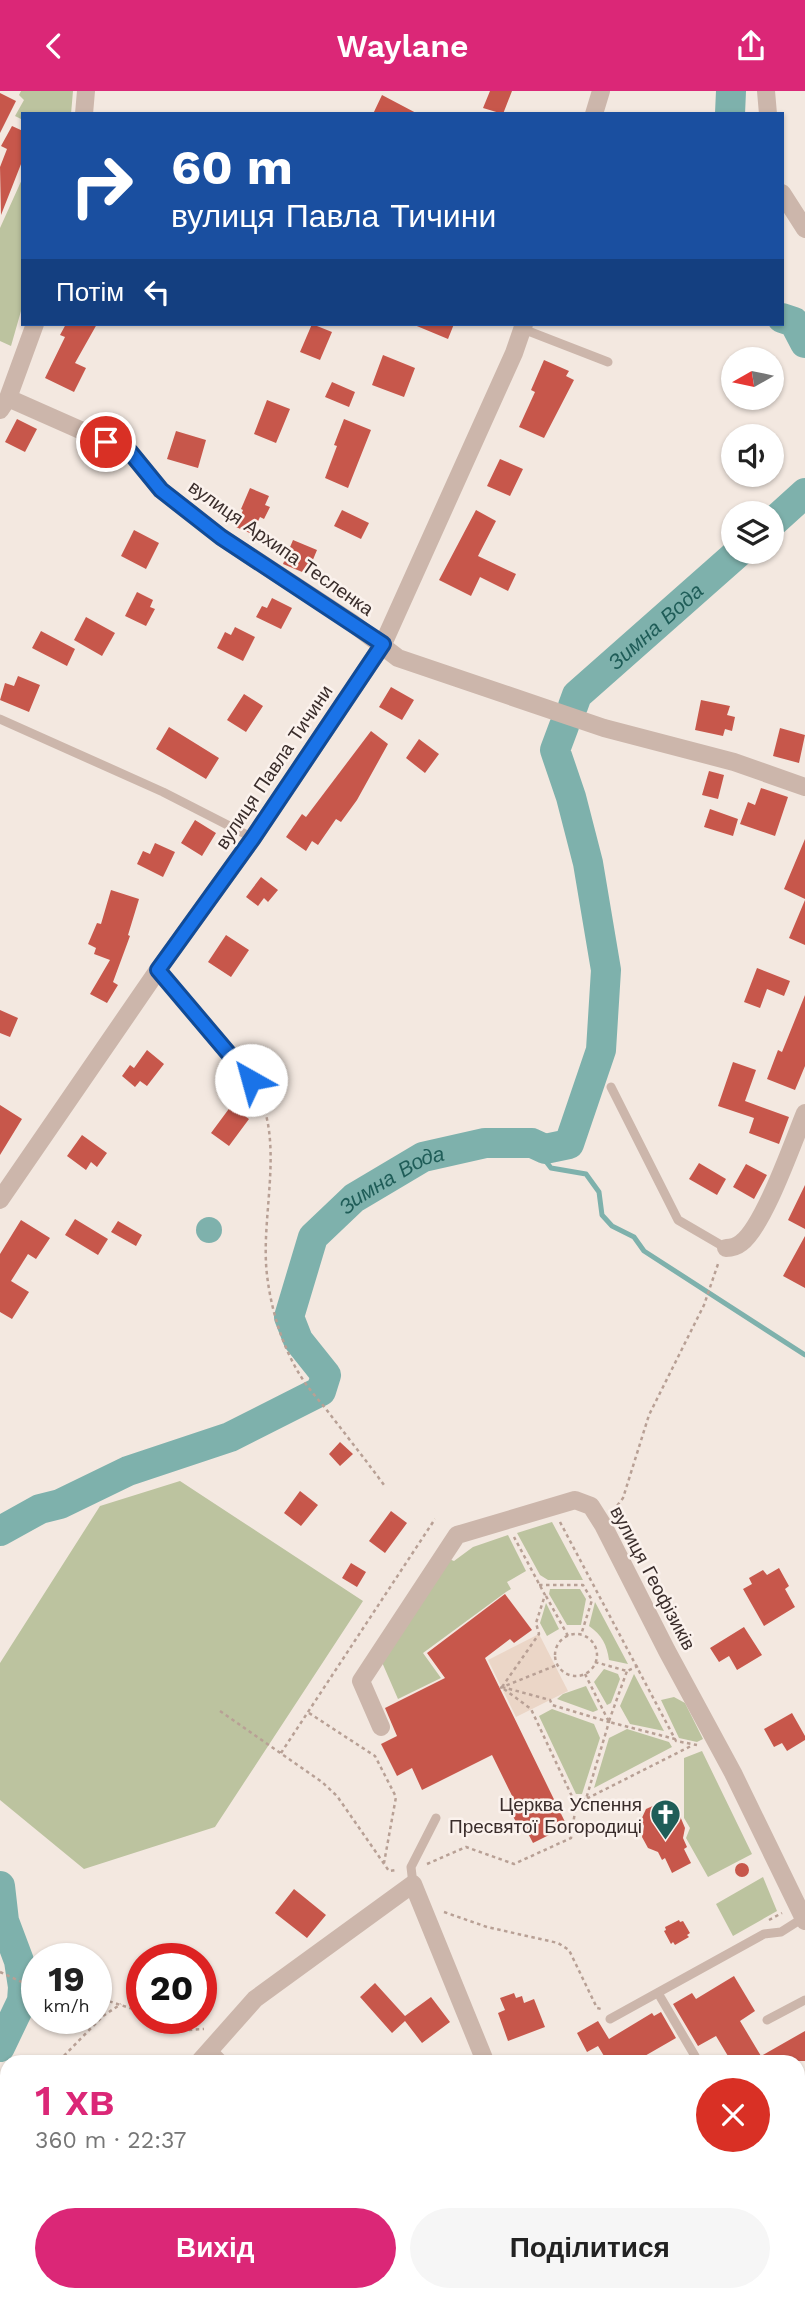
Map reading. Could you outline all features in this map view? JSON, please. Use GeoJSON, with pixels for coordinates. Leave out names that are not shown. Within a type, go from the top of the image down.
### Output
{"type":"FeatureCollection","features":[{"type":"Feature","properties":{"kind":"street"},"geometry":{"type":"LineString","coordinates":[[84,112],[86,91]]}},
{"type":"Feature","properties":{"kind":"street"},"geometry":{"type":"LineString","coordinates":[[595,112],[601,91]]}},
{"type":"Feature","properties":{"kind":"street"},"geometry":{"type":"LineString","coordinates":[[766,91],[768,112]]}},
{"type":"Feature","properties":{"kind":"street"},"geometry":{"type":"LineString","coordinates":[[784,196],[805,229]]}},
{"type":"Feature","properties":{"kind":"street"},"geometry":{"type":"LineString","coordinates":[[4,404],[34,326]]}},
{"type":"Feature","properties":{"kind":"street","name":"вулиця Павла Тичини"},"geometry":{"type":"LineString","coordinates":[[0,1200],[158,970],[253,838],[383,644],[514,353],[523,326]]}},
{"type":"Feature","properties":{"kind":"street","name":"вулиця Архипа Тесленка"},"geometry":{"type":"LineString","coordinates":[[4,404],[130,452],[161,490],[221,537],[383,644],[398,658],[604,728],[734,762],[805,786]]}},
{"type":"Feature","properties":{"kind":"street"},"geometry":{"type":"LineString","coordinates":[[726,1248],[734,1248],[743,1243],[753,1229],[777,1182],[805,1113]]}},
{"type":"Feature","properties":{"kind":"street","name":"вулиця Геофізиків"},"geometry":{"type":"LineString","coordinates":[[382,1727],[361,1681],[457,1535],[575,1500],[591,1506],[733,1773],[804,1918]]}},
{"type":"Feature","properties":{"kind":"street"},"geometry":{"type":"LineString","coordinates":[[213,2055],[255,1999],[415,1873],[483,2055]]}},
{"type":"Feature","properties":{"kind":"lane"},"geometry":{"type":"LineString","coordinates":[[523,326],[608,362]]}},
{"type":"Feature","properties":{"kind":"lane"},"geometry":{"type":"LineString","coordinates":[[0,719],[163,792],[253,838]]}},
{"type":"Feature","properties":{"kind":"lane"},"geometry":{"type":"LineString","coordinates":[[158,970],[251,1080]]}},
{"type":"Feature","properties":{"kind":"lane"},"geometry":{"type":"LineString","coordinates":[[611,1087],[678,1220],[726,1248]]}},
{"type":"Feature","properties":{"kind":"lane"},"geometry":{"type":"LineString","coordinates":[[415,1873],[436,1818]]}},
{"type":"Feature","properties":{"kind":"lane"},"geometry":{"type":"LineString","coordinates":[[609,2014],[659,1993],[764,1934],[781,1932],[804,1918]]}},
{"type":"Feature","properties":{"kind":"lane"},"geometry":{"type":"LineString","coordinates":[[659,1993],[694,2055]]}},
{"type":"Feature","properties":{"kind":"lane"},"geometry":{"type":"LineString","coordinates":[[767,2021],[805,2000]]}},
{"type":"Feature","properties":{"kind":"lane"},"geometry":{"type":"LineString","coordinates":[[805,2089],[805,2116]]}},
{"type":"Feature","properties":{"kind":"path"},"geometry":{"type":"LineString","coordinates":[[251,1080],[263,1103],[268,1123],[270,1156],[266,1273],[271,1301],[285,1346],[300,1377],[384,1485]]}},
{"type":"Feature","properties":{"kind":"path"},"geometry":{"type":"LineString","coordinates":[[623,1498],[649,1415],[704,1305],[712,1282]]}},
{"type":"Feature","properties":{"kind":"path"},"geometry":{"type":"LineString","coordinates":[[551,1507],[675,1739]]}},
{"type":"Feature","properties":{"kind":"path"},"geometry":{"type":"LineString","coordinates":[[281,1753],[435,1519]]}},
{"type":"Feature","properties":{"kind":"path"},"geometry":{"type":"LineString","coordinates":[[510,1531],[568,1636]]}},
{"type":"Feature","properties":{"kind":"path"},"geometry":{"type":"LineString","coordinates":[[539,1585],[583,1585],[592,1600],[581,1635]]}},
{"type":"Feature","properties":{"kind":"path"},"geometry":{"type":"LineString","coordinates":[[501,1688],[539,1634],[536,1623],[545,1595]]}},
{"type":"Feature","properties":{"kind":"path"},"geometry":{"type":"LineString","coordinates":[[581,1635],[594,1646],[595,1662],[585,1674],[566,1674],[557,1665],[556,1648],[568,1636],[581,1635]]}},
{"type":"Feature","properties":{"kind":"path"},"geometry":{"type":"LineString","coordinates":[[595,1662],[627,1671],[638,1667]]}},
{"type":"Feature","properties":{"kind":"path"},"geometry":{"type":"LineString","coordinates":[[501,1688],[557,1665]]}},
{"type":"Feature","properties":{"kind":"path"},"geometry":{"type":"LineString","coordinates":[[586,1799],[627,1671]]}},
{"type":"Feature","properties":{"kind":"path"},"geometry":{"type":"LineString","coordinates":[[585,1674],[609,1722]]}},
{"type":"Feature","properties":{"kind":"path"},"geometry":{"type":"LineString","coordinates":[[501,1688],[550,1700],[552,1705],[609,1722],[703,1746]]}},
{"type":"Feature","properties":{"kind":"path"},"geometry":{"type":"LineString","coordinates":[[220,1711],[337,1796],[389,1871],[415,1873],[466,1847],[514,1864],[571,1838],[576,1805],[531,1709],[501,1688]]}},
{"type":"Feature","properties":{"kind":"path"},"geometry":{"type":"LineString","coordinates":[[308,1712],[375,1756],[397,1797],[384,1863]]}},
{"type":"Feature","properties":{"kind":"path"},"geometry":{"type":"LineString","coordinates":[[576,1805],[695,1745]]}},
{"type":"Feature","properties":{"kind":"path"},"geometry":{"type":"LineString","coordinates":[[438,1910],[487,1927],[558,1943],[569,1950],[597,2008],[609,2014]]}},
{"type":"Feature","properties":{"kind":"path"},"geometry":{"type":"LineString","coordinates":[[0,1972],[21,1982]]}},
{"type":"Feature","properties":{"kind":"path"},"geometry":{"type":"LineString","coordinates":[[112,2001],[126,2006]]}},
{"type":"Feature","properties":{"kind":"path"},"geometry":{"type":"LineString","coordinates":[[65,2055],[103,2016],[121,2004]]}},
{"type":"Feature","properties":{"kind":"path"},"geometry":{"type":"LineString","coordinates":[[217,2029],[232,2028]]}},
{"type":"Feature","properties":{"kind":"green space"},"geometry":{"type":"Polygon","coordinates":[[[21,91],[73,91],[71,112],[21,112],[21,119],[15,116],[24,100],[19,95],[21,91]]]}},
{"type":"Feature","properties":{"kind":"green space"},"geometry":{"type":"Polygon","coordinates":[[[21,181],[21,311],[11,346],[0,341],[0,228],[21,181]]]}},
{"type":"Feature","properties":{"kind":"green space"},"geometry":{"type":"Polygon","coordinates":[[[180,1481],[363,1601],[215,1827],[84,1869],[0,1800],[0,1663],[100,1506],[180,1481]]]}},
{"type":"Feature","properties":{"kind":"green space"},"geometry":{"type":"Polygon","coordinates":[[[552,1522],[583,1580],[548,1580],[540,1575],[517,1533],[552,1522]]]}},
{"type":"Feature","properties":{"kind":"green space"},"geometry":{"type":"Polygon","coordinates":[[[508,1535],[526,1571],[507,1582],[511,1589],[423,1653],[441,1678],[398,1699],[381,1660],[449,1559],[454,1561],[473,1547],[508,1535]]]}},
{"type":"Feature","properties":{"kind":"green space"},"geometry":{"type":"Polygon","coordinates":[[[550,1589],[580,1589],[586,1599],[581,1625],[567,1625],[549,1594],[550,1589]]]}},
{"type":"Feature","properties":{"kind":"green space"},"geometry":{"type":"Polygon","coordinates":[[[595,1602],[628,1664],[609,1660],[603,1641],[589,1626],[595,1602]]]}},
{"type":"Feature","properties":{"kind":"green space"},"geometry":{"type":"Polygon","coordinates":[[[546,1603],[559,1629],[547,1636],[540,1623],[546,1603]]]}},
{"type":"Feature","properties":{"kind":"green space"},"geometry":{"type":"Polygon","coordinates":[[[604,1669],[618,1674],[620,1679],[611,1703],[607,1705],[594,1682],[604,1669]]]}},
{"type":"Feature","properties":{"kind":"green space"},"geometry":{"type":"Polygon","coordinates":[[[634,1674],[664,1731],[630,1724],[620,1706],[634,1674]]]}},
{"type":"Feature","properties":{"kind":"green space"},"geometry":{"type":"Polygon","coordinates":[[[586,1686],[598,1710],[593,1712],[557,1699],[563,1694],[586,1686]]]}},
{"type":"Feature","properties":{"kind":"green space"},"geometry":{"type":"Polygon","coordinates":[[[674,1697],[685,1703],[703,1739],[697,1742],[679,1738],[661,1700],[674,1697]]]}},
{"type":"Feature","properties":{"kind":"green space"},"geometry":{"type":"Polygon","coordinates":[[[552,1709],[594,1724],[600,1738],[582,1794],[576,1794],[539,1716],[552,1709]]]}},
{"type":"Feature","properties":{"kind":"green space"},"geometry":{"type":"Polygon","coordinates":[[[627,1729],[669,1742],[672,1747],[594,1788],[609,1738],[627,1729]]]}},
{"type":"Feature","properties":{"kind":"green space"},"geometry":{"type":"Polygon","coordinates":[[[702,1751],[752,1854],[708,1877],[686,1838],[690,1828],[684,1818],[684,1758],[702,1751]]]}},
{"type":"Feature","properties":{"kind":"green space"},"geometry":{"type":"Polygon","coordinates":[[[763,1877],[777,1911],[733,1936],[716,1904],[763,1877]]]}},
{"type":"Feature","properties":{"kind":"shaded area"},"geometry":{"type":"Polygon","coordinates":[[[539,1634],[568,1691],[516,1717],[488,1660],[539,1634]]]}},
{"type":"Feature","properties":{"kind":"water"},"geometry":{"type":"Polygon","coordinates":[[[209,1217],[218,1221],[222,1230],[218,1239],[209,1243],[200,1239],[196,1230],[200,1221],[209,1217]]]}},
{"type":"Feature","properties":{"kind":"building"},"geometry":{"type":"Polygon","coordinates":[[[490,91],[512,91],[504,112],[483,108],[490,91]]]}},
{"type":"Feature","properties":{"kind":"building"},"geometry":{"type":"Polygon","coordinates":[[[0,93],[16,101],[0,133],[0,93]]]}},
{"type":"Feature","properties":{"kind":"building"},"geometry":{"type":"Polygon","coordinates":[[[382,95],[414,112],[374,112],[382,95]]]}},
{"type":"Feature","properties":{"kind":"building"},"geometry":{"type":"Polygon","coordinates":[[[12,126],[21,130],[21,164],[1,215],[0,167],[7,149],[1,146],[12,126]]]}},
{"type":"Feature","properties":{"kind":"building"},"geometry":{"type":"Polygon","coordinates":[[[65,326],[96,326],[75,363],[86,368],[74,392],[45,378],[65,337],[60,335],[65,326]]]}},
{"type":"Feature","properties":{"kind":"building"},"geometry":{"type":"Polygon","coordinates":[[[311,326],[332,332],[320,360],[300,352],[311,326]]]}},
{"type":"Feature","properties":{"kind":"building"},"geometry":{"type":"Polygon","coordinates":[[[417,326],[453,326],[448,339],[417,326]]]}},
{"type":"Feature","properties":{"kind":"building"},"geometry":{"type":"Polygon","coordinates":[[[383,355],[415,368],[404,397],[372,385],[383,355]]]}},
{"type":"Feature","properties":{"kind":"building"},"geometry":{"type":"Polygon","coordinates":[[[544,360],[569,371],[566,376],[574,380],[544,438],[519,427],[535,392],[531,390],[544,360]]]}},
{"type":"Feature","properties":{"kind":"building"},"geometry":{"type":"Polygon","coordinates":[[[332,382],[355,392],[349,407],[325,397],[332,382]]]}},
{"type":"Feature","properties":{"kind":"building"},"geometry":{"type":"Polygon","coordinates":[[[267,400],[290,409],[276,443],[254,434],[267,400]]]}},
{"type":"Feature","properties":{"kind":"building"},"geometry":{"type":"Polygon","coordinates":[[[17,419],[37,429],[25,452],[5,442],[17,419]]]}},
{"type":"Feature","properties":{"kind":"building"},"geometry":{"type":"Polygon","coordinates":[[[344,419],[371,430],[348,488],[325,478],[344,419]]]}},
{"type":"Feature","properties":{"kind":"building"},"geometry":{"type":"Polygon","coordinates":[[[176,431],[206,440],[198,468],[167,459],[176,431]]]}},
{"type":"Feature","properties":{"kind":"building"},"geometry":{"type":"Polygon","coordinates":[[[500,459],[523,469],[510,496],[487,486],[500,459]]]}},
{"type":"Feature","properties":{"kind":"building"},"geometry":{"type":"Polygon","coordinates":[[[250,488],[269,496],[265,505],[270,507],[264,519],[260,517],[252,534],[236,527],[250,488]]]}},
{"type":"Feature","properties":{"kind":"building"},"geometry":{"type":"Polygon","coordinates":[[[342,510],[369,523],[361,539],[334,526],[342,510]]]}},
{"type":"Feature","properties":{"kind":"building"},"geometry":{"type":"Polygon","coordinates":[[[476,510],[496,521],[478,556],[516,574],[508,591],[480,577],[471,596],[439,580],[476,510]]]}},
{"type":"Feature","properties":{"kind":"building"},"geometry":{"type":"Polygon","coordinates":[[[134,530],[159,543],[146,569],[121,556],[134,530]]]}},
{"type":"Feature","properties":{"kind":"building"},"geometry":{"type":"Polygon","coordinates":[[[293,540],[317,550],[307,574],[283,564],[293,540]]]}},
{"type":"Feature","properties":{"kind":"building"},"geometry":{"type":"Polygon","coordinates":[[[137,592],[153,600],[150,607],[155,609],[146,626],[125,616],[137,592]]]}},
{"type":"Feature","properties":{"kind":"building"},"geometry":{"type":"Polygon","coordinates":[[[272,598],[292,608],[281,629],[256,617],[262,606],[267,608],[272,598]]]}},
{"type":"Feature","properties":{"kind":"building"},"geometry":{"type":"Polygon","coordinates":[[[86,617],[115,633],[102,656],[74,640],[86,617]]]}},
{"type":"Feature","properties":{"kind":"building"},"geometry":{"type":"Polygon","coordinates":[[[235,627],[255,637],[243,661],[217,648],[225,632],[231,635],[235,627]]]}},
{"type":"Feature","properties":{"kind":"building"},"geometry":{"type":"Polygon","coordinates":[[[41,631],[75,649],[67,666],[32,648],[41,631]]]}},
{"type":"Feature","properties":{"kind":"building"},"geometry":{"type":"Polygon","coordinates":[[[18,676],[40,685],[29,712],[0,700],[5,683],[14,686],[18,676]]]}},
{"type":"Feature","properties":{"kind":"building"},"geometry":{"type":"Polygon","coordinates":[[[391,687],[414,700],[402,720],[379,707],[391,687]]]}},
{"type":"Feature","properties":{"kind":"building"},"geometry":{"type":"Polygon","coordinates":[[[244,694],[263,706],[246,732],[227,720],[244,694]]]}},
{"type":"Feature","properties":{"kind":"building"},"geometry":{"type":"Polygon","coordinates":[[[701,700],[730,706],[727,715],[735,717],[732,731],[725,729],[723,736],[695,730],[701,700]]]}},
{"type":"Feature","properties":{"kind":"building"},"geometry":{"type":"Polygon","coordinates":[[[169,727],[219,758],[206,779],[156,749],[169,727]]]}},
{"type":"Feature","properties":{"kind":"building"},"geometry":{"type":"Polygon","coordinates":[[[780,728],[805,735],[799,763],[773,756],[780,728]]]}},
{"type":"Feature","properties":{"kind":"building"},"geometry":{"type":"Polygon","coordinates":[[[371,731],[388,744],[357,800],[341,822],[336,819],[318,845],[312,841],[306,851],[286,837],[302,814],[306,817],[371,731]]]}},
{"type":"Feature","properties":{"kind":"building"},"geometry":{"type":"Polygon","coordinates":[[[419,739],[439,754],[425,773],[406,758],[419,739]]]}},
{"type":"Feature","properties":{"kind":"building"},"geometry":{"type":"Polygon","coordinates":[[[709,771],[724,775],[718,799],[702,795],[709,771]]]}},
{"type":"Feature","properties":{"kind":"building"},"geometry":{"type":"Polygon","coordinates":[[[761,788],[788,797],[775,836],[740,824],[748,802],[755,805],[761,788]]]}},
{"type":"Feature","properties":{"kind":"building"},"geometry":{"type":"Polygon","coordinates":[[[710,809],[738,819],[733,836],[704,827],[710,809]]]}},
{"type":"Feature","properties":{"kind":"building"},"geometry":{"type":"Polygon","coordinates":[[[195,820],[216,833],[202,856],[181,843],[195,820]]]}},
{"type":"Feature","properties":{"kind":"building"},"geometry":{"type":"Polygon","coordinates":[[[805,839],[805,899],[784,889],[805,839]]]}},
{"type":"Feature","properties":{"kind":"building"},"geometry":{"type":"Polygon","coordinates":[[[155,843],[175,852],[163,877],[137,864],[143,851],[150,854],[155,843]]]}},
{"type":"Feature","properties":{"kind":"building"},"geometry":{"type":"Polygon","coordinates":[[[261,877],[278,890],[268,902],[264,898],[258,906],[246,897],[261,877]]]}},
{"type":"Feature","properties":{"kind":"building"},"geometry":{"type":"Polygon","coordinates":[[[111,890],[139,899],[128,935],[130,936],[113,982],[118,985],[107,1003],[90,994],[110,960],[94,954],[96,948],[88,944],[97,923],[101,924],[111,890]]]}},
{"type":"Feature","properties":{"kind":"building"},"geometry":{"type":"Polygon","coordinates":[[[805,900],[805,945],[789,938],[805,900]]]}},
{"type":"Feature","properties":{"kind":"building"},"geometry":{"type":"Polygon","coordinates":[[[226,935],[249,950],[231,977],[208,962],[226,935]]]}},
{"type":"Feature","properties":{"kind":"building"},"geometry":{"type":"Polygon","coordinates":[[[757,968],[790,981],[784,996],[767,989],[760,1008],[744,1002],[757,968]]]}},
{"type":"Feature","properties":{"kind":"building"},"geometry":{"type":"Polygon","coordinates":[[[805,995],[805,1066],[795,1090],[767,1079],[778,1050],[782,1052],[805,995]]]}},
{"type":"Feature","properties":{"kind":"building"},"geometry":{"type":"Polygon","coordinates":[[[0,1010],[18,1018],[10,1037],[0,1033],[0,1010]]]}},
{"type":"Feature","properties":{"kind":"building"},"geometry":{"type":"Polygon","coordinates":[[[147,1050],[164,1064],[147,1086],[140,1081],[135,1087],[122,1076],[130,1065],[134,1068],[147,1050]]]}},
{"type":"Feature","properties":{"kind":"building"},"geometry":{"type":"Polygon","coordinates":[[[733,1062],[756,1070],[745,1101],[789,1117],[779,1144],[749,1133],[754,1118],[718,1106],[733,1062]]]}},
{"type":"Feature","properties":{"kind":"building"},"geometry":{"type":"Polygon","coordinates":[[[0,1105],[22,1119],[0,1155],[0,1105]]]}},
{"type":"Feature","properties":{"kind":"building"},"geometry":{"type":"Polygon","coordinates":[[[231,1106],[249,1119],[229,1146],[211,1133],[231,1106]]]}},
{"type":"Feature","properties":{"kind":"building"},"geometry":{"type":"Polygon","coordinates":[[[82,1135],[107,1153],[97,1167],[91,1162],[86,1170],[67,1156],[82,1135]]]}},
{"type":"Feature","properties":{"kind":"building"},"geometry":{"type":"Polygon","coordinates":[[[699,1163],[726,1179],[717,1195],[689,1179],[699,1163]]]}},
{"type":"Feature","properties":{"kind":"building"},"geometry":{"type":"Polygon","coordinates":[[[746,1164],[767,1175],[754,1199],[733,1187],[746,1164]]]}},
{"type":"Feature","properties":{"kind":"building"},"geometry":{"type":"Polygon","coordinates":[[[805,1185],[805,1229],[788,1220],[805,1185]]]}},
{"type":"Feature","properties":{"kind":"building"},"geometry":{"type":"Polygon","coordinates":[[[75,1219],[108,1239],[98,1255],[65,1235],[75,1219]]]}},
{"type":"Feature","properties":{"kind":"building"},"geometry":{"type":"Polygon","coordinates":[[[21,1220],[50,1238],[36,1259],[28,1254],[11,1281],[29,1292],[12,1319],[0,1312],[0,1254],[21,1220]]]}},
{"type":"Feature","properties":{"kind":"building"},"geometry":{"type":"Polygon","coordinates":[[[118,1221],[142,1235],[136,1246],[111,1232],[118,1221]]]}},
{"type":"Feature","properties":{"kind":"building"},"geometry":{"type":"Polygon","coordinates":[[[805,1236],[805,1288],[783,1276],[805,1236]]]}},
{"type":"Feature","properties":{"kind":"building"},"geometry":{"type":"Polygon","coordinates":[[[340,1442],[353,1454],[340,1466],[329,1454],[340,1442]]]}},
{"type":"Feature","properties":{"kind":"building"},"geometry":{"type":"Polygon","coordinates":[[[300,1491],[318,1505],[301,1526],[284,1513],[300,1491]]]}},
{"type":"Feature","properties":{"kind":"building"},"geometry":{"type":"Polygon","coordinates":[[[391,1511],[407,1523],[385,1553],[369,1541],[391,1511]]]}},
{"type":"Feature","properties":{"kind":"building"},"geometry":{"type":"Polygon","coordinates":[[[351,1563],[366,1572],[357,1587],[342,1578],[351,1563]]]}},
{"type":"Feature","properties":{"kind":"building"},"geometry":{"type":"Polygon","coordinates":[[[779,1568],[789,1586],[785,1589],[795,1607],[764,1626],[743,1589],[752,1584],[749,1578],[763,1570],[767,1575],[779,1568]]]}},
{"type":"Feature","properties":{"kind":"building"},"geometry":{"type":"Polygon","coordinates":[[[505,1594],[532,1630],[514,1643],[510,1639],[485,1658],[567,1826],[533,1843],[522,1822],[517,1824],[511,1812],[518,1808],[492,1755],[422,1790],[412,1768],[397,1776],[381,1744],[397,1736],[385,1708],[445,1678],[427,1653],[505,1594]]]}},
{"type":"Feature","properties":{"kind":"building"},"geometry":{"type":"Polygon","coordinates":[[[744,1627],[762,1655],[737,1670],[729,1656],[719,1662],[710,1648],[744,1627]]]}},
{"type":"Feature","properties":{"kind":"building"},"geometry":{"type":"Polygon","coordinates":[[[792,1713],[805,1740],[787,1751],[782,1743],[774,1747],[764,1729],[792,1713]]]}},
{"type":"Feature","properties":{"kind":"building","name":"Церква Успення Пресвятої Богородиці"},"geometry":{"type":"Polygon","coordinates":[[[655,1805],[667,1807],[670,1813],[680,1816],[685,1828],[683,1838],[687,1847],[684,1849],[691,1863],[672,1873],[665,1858],[662,1860],[658,1852],[648,1848],[642,1837],[644,1826],[641,1820],[646,1809],[655,1805]]]}},
{"type":"Feature","properties":{"kind":"building"},"geometry":{"type":"Polygon","coordinates":[[[742,1863],[747,1865],[747,1875],[742,1877],[737,1875],[735,1870],[737,1865],[742,1863]]]}},
{"type":"Feature","properties":{"kind":"building"},"geometry":{"type":"Polygon","coordinates":[[[294,1889],[326,1915],[307,1938],[275,1913],[294,1889]]]}},
{"type":"Feature","properties":{"kind":"building"},"geometry":{"type":"Polygon","coordinates":[[[679,1920],[683,1921],[690,1933],[687,1935],[689,1937],[675,1945],[673,1942],[671,1944],[664,1931],[665,1927],[679,1920]]]}},
{"type":"Feature","properties":{"kind":"building"},"geometry":{"type":"Polygon","coordinates":[[[734,1976],[755,2011],[740,2021],[760,2055],[727,2055],[716,2036],[698,2046],[673,2004],[692,1993],[696,1999],[734,1976]]]}},
{"type":"Feature","properties":{"kind":"building"},"geometry":{"type":"Polygon","coordinates":[[[375,1983],[405,2016],[431,1997],[450,2022],[422,2043],[405,2021],[392,2033],[360,1997],[375,1983]]]}},
{"type":"Feature","properties":{"kind":"building"},"geometry":{"type":"Polygon","coordinates":[[[514,1993],[516,1998],[522,1996],[524,2003],[534,1999],[545,2027],[508,2041],[498,2013],[505,2010],[500,1998],[514,1993]]]}},
{"type":"Feature","properties":{"kind":"building"},"geometry":{"type":"Polygon","coordinates":[[[661,2012],[676,2038],[646,2055],[603,2055],[598,2046],[587,2052],[577,2033],[598,2021],[609,2039],[652,2013],[654,2016],[661,2012]]]}},
{"type":"Feature","properties":{"kind":"building"},"geometry":{"type":"Polygon","coordinates":[[[805,2031],[805,2055],[763,2055],[805,2031]]]}},
{"type":"Feature","properties":{"kind":"waterway","name":"Зимна Вода"},"geometry":{"type":"LineString","coordinates":[[730,112],[731,91]]}},
{"type":"Feature","properties":{"kind":"waterway","name":"Зимна Вода"},"geometry":{"type":"LineString","coordinates":[[784,319],[794,322],[805,343]]}},
{"type":"Feature","properties":{"kind":"waterway","name":"Зимна Вода"},"geometry":{"type":"LineString","coordinates":[[784,512],[805,493]]}},
{"type":"Feature","properties":{"kind":"waterway","name":"Зимна Вода"},"geometry":{"type":"LineString","coordinates":[[573,706],[577,695],[725,564]]}},
{"type":"Feature","properties":{"kind":"waterway","name":"Зимна Вода"},"geometry":{"type":"LineString","coordinates":[[0,1531],[40,1509],[60,1504],[128,1471],[230,1437],[321,1391],[326,1375],[298,1340],[289,1317],[313,1237],[354,1198],[423,1157],[485,1143],[532,1143],[545,1149],[569,1144],[601,1050],[606,970],[588,863],[571,797],[555,750],[564,726]]}},
{"type":"Feature","properties":{"kind":"waterway"},"geometry":{"type":"LineString","coordinates":[[532,1143],[551,1168],[586,1174],[599,1192],[602,1215],[612,1226],[634,1237],[644,1251],[805,1355]]}},
{"type":"Feature","properties":{"kind":"waterway","name":"Зимна Вода"},"geometry":{"type":"LineString","coordinates":[[0,1886],[4,1921],[19,1961],[23,1987],[22,2001],[0,2047]]}},
{"type":"Feature","properties":{"kind":"place","name":"Церква Успення Пресвятої Богородиці"},"geometry":{"type":"Point","coordinates":[665,1842]}},
{"type":"Feature","properties":{"kind":"route"},"geometry":{"type":"LineString","coordinates":[[106,442],[130,452],[161,490],[221,537],[383,644],[253,838],[158,970],[251,1080]]}}]}
